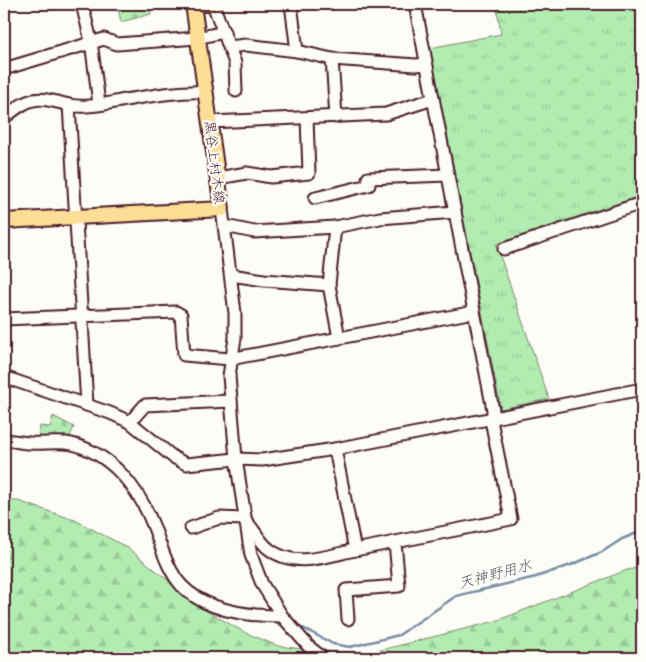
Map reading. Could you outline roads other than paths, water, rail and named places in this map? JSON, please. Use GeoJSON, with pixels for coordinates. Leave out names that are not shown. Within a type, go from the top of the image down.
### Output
{"type":"FeatureCollection","features":[{"type":"Feature","properties":{"kind":"main road","name":"黒谷上村木線"},"geometry":{"type":"LineString","coordinates":[[4,221],[222,209],[193,4],[212,4]]}},
{"type":"Feature","properties":{"kind":"street"},"geometry":{"type":"LineString","coordinates":[[82,4],[91,41],[99,104]]}},
{"type":"Feature","properties":{"kind":"street"},"geometry":{"type":"LineString","coordinates":[[212,4],[236,63],[236,92]]}},
{"type":"Feature","properties":{"kind":"street"},"geometry":{"type":"LineString","coordinates":[[291,4],[297,50]]}},
{"type":"Feature","properties":{"kind":"street"},"geometry":{"type":"LineString","coordinates":[[191,528],[219,518],[244,520],[268,549],[282,556],[303,561],[511,519],[492,425],[493,417],[474,312],[415,4]]}},
{"type":"Feature","properties":{"kind":"street"},"geometry":{"type":"LineString","coordinates":[[4,69],[91,41],[104,39],[117,44],[197,38],[224,32]]}},
{"type":"Feature","properties":{"kind":"street"},"geometry":{"type":"LineString","coordinates":[[229,47],[246,45],[297,50],[332,59],[416,65],[426,64]]}},
{"type":"Feature","properties":{"kind":"street"},"geometry":{"type":"LineString","coordinates":[[332,59],[336,117]]}},
{"type":"Feature","properties":{"kind":"street"},"geometry":{"type":"LineString","coordinates":[[4,118],[17,106],[33,99],[45,98],[78,107],[179,91],[205,92]]}},
{"type":"Feature","properties":{"kind":"street"},"geometry":{"type":"LineString","coordinates":[[210,122],[386,114],[433,100]]}},
{"type":"Feature","properties":{"kind":"street"},"geometry":{"type":"LineString","coordinates":[[69,105],[87,405]]}},
{"type":"Feature","properties":{"kind":"street"},"geometry":{"type":"LineString","coordinates":[[218,178],[247,174],[271,177],[309,173],[307,118]]}},
{"type":"Feature","properties":{"kind":"street"},"geometry":{"type":"LineString","coordinates":[[315,198],[369,186],[368,178],[448,175]]}},
{"type":"Feature","properties":{"kind":"street"},"geometry":{"type":"LineString","coordinates":[[504,249],[642,203]]}},
{"type":"Feature","properties":{"kind":"street"},"geometry":{"type":"LineString","coordinates":[[222,209],[231,275],[235,338],[230,359],[231,400],[236,459],[244,520],[251,554],[262,584],[282,616],[309,647],[322,658]]}},
{"type":"Feature","properties":{"kind":"street"},"geometry":{"type":"LineString","coordinates":[[225,226],[254,232],[335,227],[380,218],[455,212]]}},
{"type":"Feature","properties":{"kind":"street"},"geometry":{"type":"LineString","coordinates":[[335,227],[329,285],[339,338]]}},
{"type":"Feature","properties":{"kind":"street"},"geometry":{"type":"LineString","coordinates":[[231,275],[264,280],[329,285]]}},
{"type":"Feature","properties":{"kind":"street"},"geometry":{"type":"LineString","coordinates":[[4,318],[176,312],[181,315],[184,355],[230,359],[474,312]]}},
{"type":"Feature","properties":{"kind":"street"},"geometry":{"type":"LineString","coordinates":[[4,377],[87,405],[130,422],[173,457],[186,464],[236,459],[262,460],[335,449],[642,388]]}},
{"type":"Feature","properties":{"kind":"street"},"geometry":{"type":"LineString","coordinates":[[130,422],[145,405],[231,400]]}},
{"type":"Feature","properties":{"kind":"street"},"geometry":{"type":"LineString","coordinates":[[4,440],[72,444],[108,462],[134,488],[152,521],[173,574],[192,595],[225,610],[257,616],[282,616]]}},
{"type":"Feature","properties":{"kind":"street"},"geometry":{"type":"LineString","coordinates":[[335,449],[355,550]]}},
{"type":"Feature","properties":{"kind":"street"},"geometry":{"type":"LineString","coordinates":[[348,619],[346,590],[399,586],[396,542]]}},
{"type":"Feature","properties":{"kind":"waterway","name":"天神野用水"},"geometry":{"type":"LineString","coordinates":[[303,628],[333,644],[350,647],[399,635],[456,596],[536,577],[571,565],[602,552],[622,539],[642,531]]}},
{"type":"Feature","properties":{"kind":"waterway"},"geometry":{"type":"LineString","coordinates":[[268,620],[280,625]]}}]}
